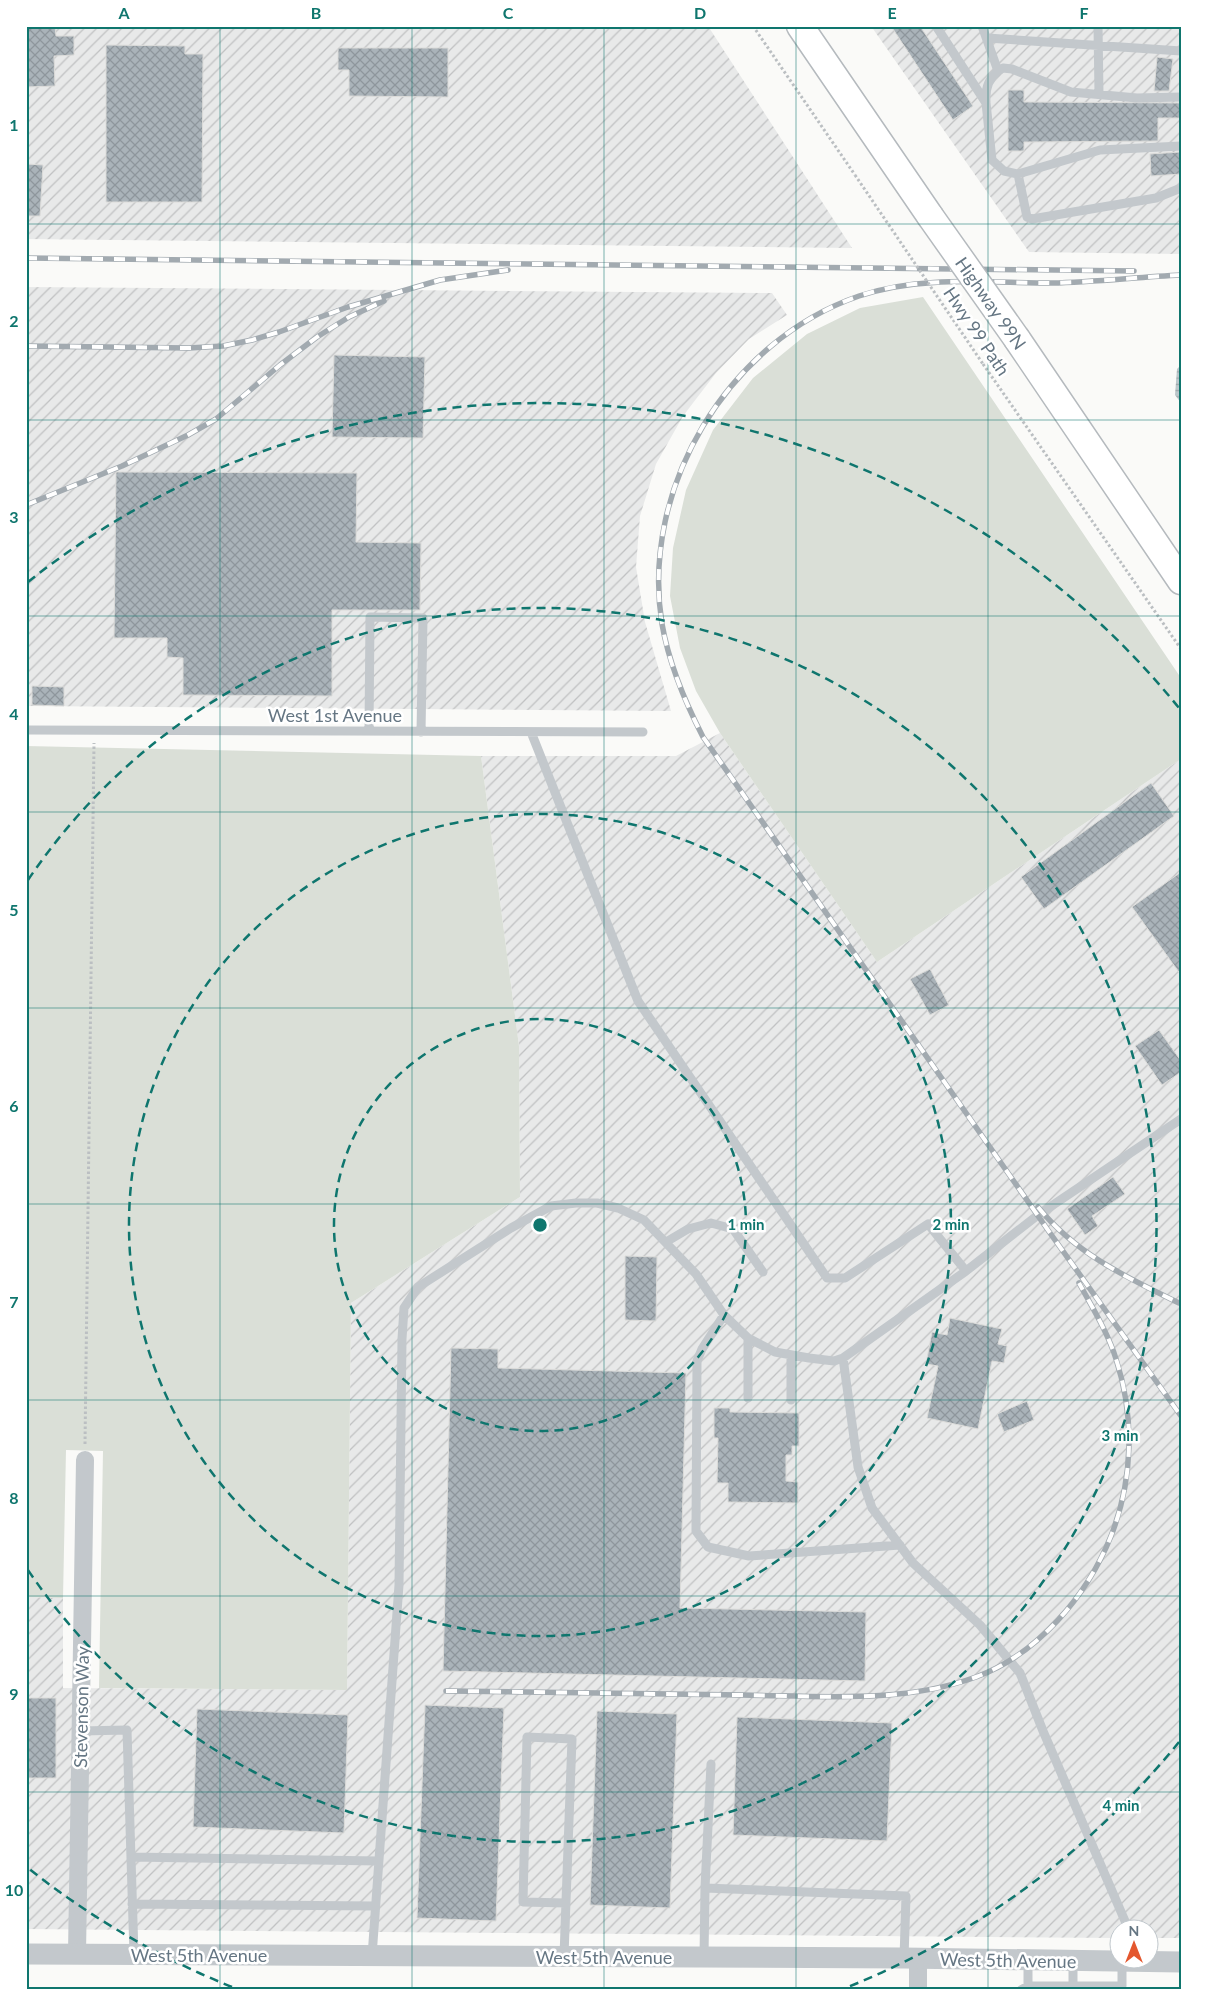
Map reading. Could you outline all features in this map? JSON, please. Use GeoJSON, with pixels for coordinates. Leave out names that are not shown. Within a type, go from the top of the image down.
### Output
{"type":"FeatureCollection","features":[{"type":"Feature","properties":{"kind":"main road","name":"Highway 99N"},"geometry":{"type":"LineString","coordinates":[[800,26],[1017,339],[1181,581]]}},
{"type":"Feature","properties":{"kind":"street","name":"Stevenson Way"},"geometry":{"type":"LineString","coordinates":[[77,1954],[85,1460]]}},
{"type":"Feature","properties":{"kind":"street","name":"West 5th Avenue"},"geometry":{"type":"LineString","coordinates":[[26,1954],[1110,1960]]}},
{"type":"Feature","properties":{"kind":"street"},"geometry":{"type":"LineString","coordinates":[[911,1958],[918,1990]]}},
{"type":"Feature","properties":{"kind":"street","name":"West 5th Avenue"},"geometry":{"type":"LineString","coordinates":[[1160,1961],[1181,1962]]}},
{"type":"Feature","properties":{"kind":"lane"},"geometry":{"type":"LineString","coordinates":[[936,26],[986,103]]}},
{"type":"Feature","properties":{"kind":"lane"},"geometry":{"type":"LineString","coordinates":[[982,26],[998,71]]}},
{"type":"Feature","properties":{"kind":"lane"},"geometry":{"type":"LineString","coordinates":[[1098,26],[1099,94]]}},
{"type":"Feature","properties":{"kind":"lane"},"geometry":{"type":"LineString","coordinates":[[987,38],[1181,51]]}},
{"type":"Feature","properties":{"kind":"lane"},"geometry":{"type":"LineString","coordinates":[[1181,97],[1137,98],[1071,92],[1059,89],[1012,69],[1003,68],[998,71],[987,86],[986,103],[992,160],[1004,171],[1018,174],[1100,150],[1181,146]]}},
{"type":"Feature","properties":{"kind":"lane"},"geometry":{"type":"LineString","coordinates":[[1018,174],[1028,217],[1032,219],[1156,198],[1181,188]]}},
{"type":"Feature","properties":{"kind":"lane"},"geometry":{"type":"LineString","coordinates":[[369,731],[370,617],[379,617],[423,618],[421,732]]}},
{"type":"Feature","properties":{"kind":"lane","name":"West 1st Avenue"},"geometry":{"type":"LineString","coordinates":[[26,730],[643,732]]}},
{"type":"Feature","properties":{"kind":"lane"},"geometry":{"type":"LineString","coordinates":[[531,732],[638,1001],[827,1278],[845,1278],[928,1224],[966,1271]]}},
{"type":"Feature","properties":{"kind":"lane"},"geometry":{"type":"LineString","coordinates":[[372,1956],[399,1585],[404,1308],[418,1287],[510,1228],[551,1206],[576,1202],[597,1203],[618,1208],[644,1220],[696,1274],[724,1315],[748,1338],[775,1352],[834,1361],[843,1358],[966,1271],[1038,1214],[1181,1118]]}},
{"type":"Feature","properties":{"kind":"lane"},"geometry":{"type":"LineString","coordinates":[[666,1242],[688,1229],[711,1223],[733,1229],[763,1272]]}},
{"type":"Feature","properties":{"kind":"lane"},"geometry":{"type":"LineString","coordinates":[[724,1315],[702,1349],[697,1361],[696,1531],[708,1547],[749,1556],[900,1545]]}},
{"type":"Feature","properties":{"kind":"lane"},"geometry":{"type":"LineString","coordinates":[[748,1338],[748,1398]]}},
{"type":"Feature","properties":{"kind":"lane"},"geometry":{"type":"LineString","coordinates":[[791,1355],[792,1400]]}},
{"type":"Feature","properties":{"kind":"lane"},"geometry":{"type":"LineString","coordinates":[[843,1358],[858,1467],[872,1508],[913,1563],[980,1625],[1020,1673],[1042,1731],[1124,1918]]}},
{"type":"Feature","properties":{"kind":"lane"},"geometry":{"type":"LineString","coordinates":[[81,1731],[127,1730],[134,1954]]}},
{"type":"Feature","properties":{"kind":"lane"},"geometry":{"type":"LineString","coordinates":[[564,1956],[566,1903],[572,1738],[527,1737],[523,1902],[566,1903]]}},
{"type":"Feature","properties":{"kind":"lane"},"geometry":{"type":"LineString","coordinates":[[704,1957],[705,1888],[711,1764]]}},
{"type":"Feature","properties":{"kind":"lane"},"geometry":{"type":"LineString","coordinates":[[131,1856],[378,1861]]}},
{"type":"Feature","properties":{"kind":"lane"},"geometry":{"type":"LineString","coordinates":[[705,1888],[906,1896],[911,1958]]}},
{"type":"Feature","properties":{"kind":"lane"},"geometry":{"type":"LineString","coordinates":[[132,1904],[375,1906]]}},
{"type":"Feature","properties":{"kind":"lane"},"geometry":{"type":"LineString","coordinates":[[1028,1960],[1024,1988],[1122,1986],[1131,1968]]}},
{"type":"Feature","properties":{"kind":"lane"},"geometry":{"type":"LineString","coordinates":[[1073,1960],[1073,1986]]}},
{"type":"Feature","properties":{"kind":"path","name":"Hwy 99 Path"},"geometry":{"type":"LineString","coordinates":[[753,26],[983,364],[1181,649]]}},
{"type":"Feature","properties":{"kind":"path"},"geometry":{"type":"LineString","coordinates":[[85,1460],[94,730]]}},
{"type":"Feature","properties":{"kind":"shaded area"},"geometry":{"type":"Polygon","coordinates":[[[26,26],[708,26],[852,248],[26,239],[26,26]]]}},
{"type":"Feature","properties":{"kind":"shaded area"},"geometry":{"type":"Polygon","coordinates":[[[871,26],[1181,26],[1181,254],[1029,252],[871,26]]]}},
{"type":"Feature","properties":{"kind":"shaded area"},"geometry":{"type":"Polygon","coordinates":[[[26,287],[772,293],[787,315],[749,339],[716,373],[683,416],[656,464],[640,516],[636,567],[645,622],[671,711],[26,706],[26,287]]]}},
{"type":"Feature","properties":{"kind":"shaded area"},"geometry":{"type":"Polygon","coordinates":[[[923,297],[1181,678],[1181,759],[877,962],[720,733],[696,691],[680,648],[670,596],[673,548],[686,490],[713,430],[753,378],[807,334],[860,308],[923,297]]]}},
{"type":"Feature","properties":{"kind":"shaded area"},"geometry":{"type":"Polygon","coordinates":[[[1181,365],[1181,403],[1175,395],[1177,369],[1181,365]]]}},
{"type":"Feature","properties":{"kind":"shaded area"},"geometry":{"type":"Polygon","coordinates":[[[720,733],[877,962],[1181,759],[1181,1938],[1160,1938],[1160,1918],[1110,1918],[1110,1938],[26,1929],[26,1597],[63,1598],[63,1688],[347,1690],[351,1303],[520,1197],[519,1046],[481,756],[676,756],[720,733]]]}},
{"type":"Feature","properties":{"kind":"shaded area"},"geometry":{"type":"Polygon","coordinates":[[[26,746],[481,756],[519,1046],[520,1197],[351,1303],[347,1690],[99,1688],[103,1451],[66,1450],[63,1598],[26,1597],[26,746]]]}},
{"type":"Feature","properties":{"kind":"building"},"geometry":{"type":"Polygon","coordinates":[[[26,26],[55,26],[56,36],[74,36],[74,55],[54,56],[55,86],[26,87],[26,26]]]}},
{"type":"Feature","properties":{"kind":"building"},"geometry":{"type":"Polygon","coordinates":[[[891,26],[920,26],[973,106],[953,120],[891,26]]]}},
{"type":"Feature","properties":{"kind":"building"},"geometry":{"type":"Polygon","coordinates":[[[106,45],[185,46],[185,54],[203,54],[202,202],[106,202],[106,45]]]}},
{"type":"Feature","properties":{"kind":"building"},"geometry":{"type":"Polygon","coordinates":[[[338,48],[448,48],[448,97],[349,96],[349,70],[338,70],[338,48]]]}},
{"type":"Feature","properties":{"kind":"building"},"geometry":{"type":"Polygon","coordinates":[[[1157,57],[1173,59],[1169,91],[1154,91],[1157,57]]]}},
{"type":"Feature","properties":{"kind":"building"},"geometry":{"type":"Polygon","coordinates":[[[1008,90],[1024,90],[1024,102],[1181,103],[1181,118],[1158,118],[1158,141],[1024,142],[1024,151],[1008,151],[1008,90]]]}},
{"type":"Feature","properties":{"kind":"building"},"geometry":{"type":"Polygon","coordinates":[[[1181,152],[1181,174],[1151,176],[1150,154],[1181,152]]]}},
{"type":"Feature","properties":{"kind":"building"},"geometry":{"type":"Polygon","coordinates":[[[26,164],[43,165],[40,216],[26,216],[26,164]]]}},
{"type":"Feature","properties":{"kind":"building"},"geometry":{"type":"Polygon","coordinates":[[[334,355],[425,357],[423,438],[332,437],[334,355]]]}},
{"type":"Feature","properties":{"kind":"building"},"geometry":{"type":"Polygon","coordinates":[[[116,472],[357,473],[356,542],[421,543],[420,610],[332,610],[332,696],[183,695],[183,658],[167,657],[167,638],[114,638],[116,472]]]}},
{"type":"Feature","properties":{"kind":"building"},"geometry":{"type":"Polygon","coordinates":[[[32,686],[64,687],[64,706],[32,705],[32,686]]]}},
{"type":"Feature","properties":{"kind":"building"},"geometry":{"type":"Polygon","coordinates":[[[1151,783],[1174,816],[1044,909],[1021,877],[1151,783]]]}},
{"type":"Feature","properties":{"kind":"building"},"geometry":{"type":"Polygon","coordinates":[[[1181,872],[1181,975],[1132,907],[1181,872]]]}},
{"type":"Feature","properties":{"kind":"building"},"geometry":{"type":"Polygon","coordinates":[[[930,969],[949,1005],[930,1015],[910,979],[930,969]]]}},
{"type":"Feature","properties":{"kind":"building"},"geometry":{"type":"Polygon","coordinates":[[[1159,1030],[1181,1061],[1181,1072],[1162,1085],[1135,1046],[1159,1030]]]}},
{"type":"Feature","properties":{"kind":"building"},"geometry":{"type":"Polygon","coordinates":[[[1113,1177],[1125,1194],[1092,1216],[1098,1226],[1085,1235],[1067,1209],[1113,1177]]]}},
{"type":"Feature","properties":{"kind":"building"},"geometry":{"type":"Polygon","coordinates":[[[625,1256],[657,1257],[656,1321],[625,1320],[625,1256]]]}},
{"type":"Feature","properties":{"kind":"building"},"geometry":{"type":"Polygon","coordinates":[[[950,1318],[1002,1329],[998,1344],[1007,1346],[1004,1363],[992,1361],[978,1429],[927,1418],[938,1366],[926,1364],[932,1332],[947,1335],[950,1318]]]}},
{"type":"Feature","properties":{"kind":"building"},"geometry":{"type":"Polygon","coordinates":[[[451,1348],[498,1349],[498,1368],[686,1373],[680,1608],[866,1612],[865,1681],[443,1671],[451,1348]]]}},
{"type":"Feature","properties":{"kind":"building"},"geometry":{"type":"Polygon","coordinates":[[[1027,1401],[1034,1420],[1004,1432],[997,1414],[1027,1401]]]}},
{"type":"Feature","properties":{"kind":"building"},"geometry":{"type":"Polygon","coordinates":[[[714,1408],[730,1408],[730,1412],[799,1413],[799,1446],[792,1446],[792,1455],[786,1455],[786,1481],[798,1482],[798,1503],[728,1502],[728,1483],[717,1483],[718,1438],[714,1438],[714,1408]]]}},
{"type":"Feature","properties":{"kind":"building"},"geometry":{"type":"Polygon","coordinates":[[[26,1698],[56,1698],[56,1778],[26,1778],[26,1698]]]}},
{"type":"Feature","properties":{"kind":"building"},"geometry":{"type":"Polygon","coordinates":[[[425,1705],[504,1708],[496,1921],[417,1918],[425,1705]]]}},
{"type":"Feature","properties":{"kind":"building"},"geometry":{"type":"Polygon","coordinates":[[[197,1709],[348,1715],[344,1833],[193,1827],[197,1709]]]}},
{"type":"Feature","properties":{"kind":"building"},"geometry":{"type":"Polygon","coordinates":[[[597,1711],[677,1714],[670,1908],[590,1905],[597,1711]]]}},
{"type":"Feature","properties":{"kind":"building"},"geometry":{"type":"Polygon","coordinates":[[[737,1717],[892,1723],[887,1841],[733,1835],[737,1717]]]}},
{"type":"Feature","properties":{"kind":"railway"},"geometry":{"type":"LineString","coordinates":[[26,258],[1134,271]]}},
{"type":"Feature","properties":{"kind":"railway"},"geometry":{"type":"LineString","coordinates":[[26,346],[189,348],[223,346],[279,332],[348,307],[440,280],[508,270]]}},
{"type":"Feature","properties":{"kind":"railway"},"geometry":{"type":"LineString","coordinates":[[1181,275],[1052,283],[955,282],[906,285],[882,289],[859,296],[812,317],[770,347],[733,384],[703,426],[680,472],[665,522],[659,573],[662,624],[669,654],[684,696],[703,737],[1050,1233],[1181,1416]]}},
{"type":"Feature","properties":{"kind":"railway"},"geometry":{"type":"LineString","coordinates":[[26,505],[122,466],[188,435],[216,419],[280,365],[317,337],[349,317],[384,301]]}},
{"type":"Feature","properties":{"kind":"railway"},"geometry":{"type":"LineString","coordinates":[[1038,1207],[1053,1224],[1085,1251],[1121,1274],[1179,1303]]}},
{"type":"Feature","properties":{"kind":"railway"},"geometry":{"type":"LineString","coordinates":[[446,1691],[830,1697],[890,1695],[948,1686],[999,1667],[1020,1654],[1058,1620],[1088,1580],[1111,1536],[1124,1493],[1129,1448],[1129,1426],[1122,1381],[1109,1340],[1079,1283]]}}]}
